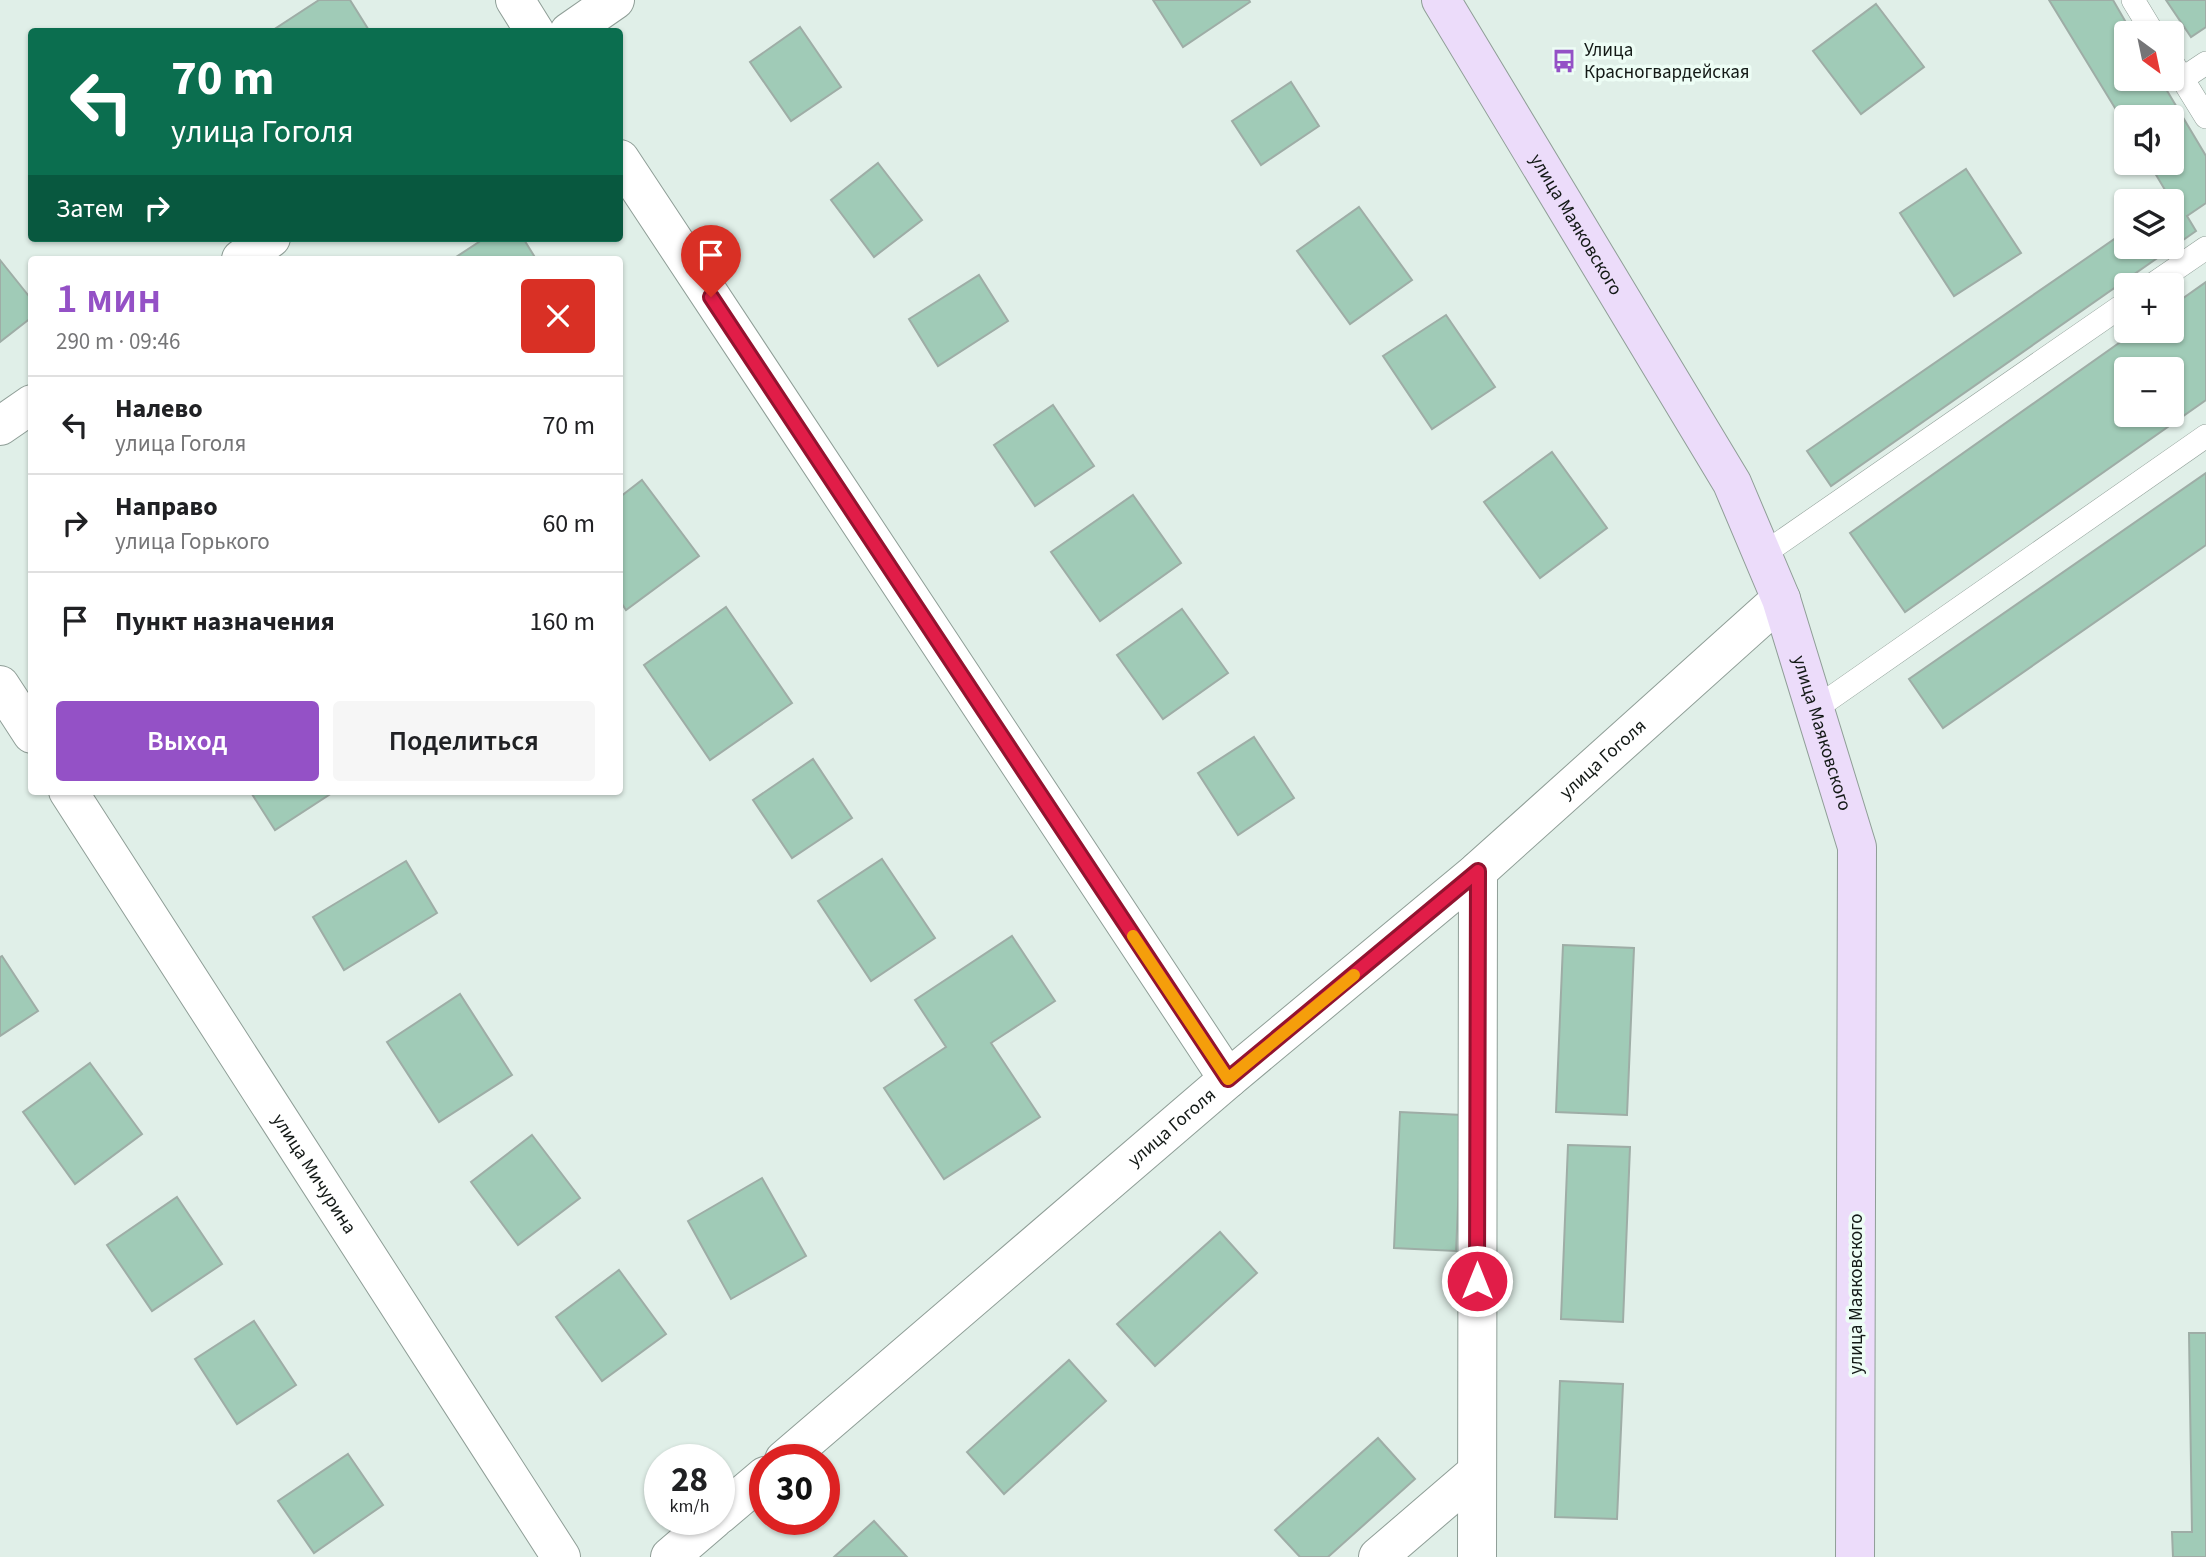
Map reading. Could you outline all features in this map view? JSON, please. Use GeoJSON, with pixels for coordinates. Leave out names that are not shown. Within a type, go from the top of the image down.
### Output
{"type":"FeatureCollection","features":[{"type":"Feature","properties":{"kind":"street"},"geometry":{"type":"LineString","coordinates":[[515,0],[532,28]]}},
{"type":"Feature","properties":{"kind":"street"},"geometry":{"type":"LineString","coordinates":[[575,28],[615,0]]}},
{"type":"Feature","properties":{"kind":"street","name":"улица Маяковского"},"geometry":{"type":"LineString","coordinates":[[1441,0],[1732,483],[1781,599],[1857,847],[1855,1557]]}},
{"type":"Feature","properties":{"kind":"street"},"geometry":{"type":"LineString","coordinates":[[623,164],[1228,1079]]}},
{"type":"Feature","properties":{"kind":"street"},"geometry":{"type":"LineString","coordinates":[[245,256],[265,242]]}},
{"type":"Feature","properties":{"kind":"street"},"geometry":{"type":"LineString","coordinates":[[0,426],[28,407]]}},
{"type":"Feature","properties":{"kind":"street","name":"улица Гоголя"},"geometry":{"type":"LineString","coordinates":[[803,1444],[1228,1079],[1478,871],[1781,599]]}},
{"type":"Feature","properties":{"kind":"street"},"geometry":{"type":"LineString","coordinates":[[0,685],[28,728]]}},
{"type":"Feature","properties":{"kind":"street","name":"улица Мичурина"},"geometry":{"type":"LineString","coordinates":[[71,795],[561,1557]]}},
{"type":"Feature","properties":{"kind":"street"},"geometry":{"type":"LineString","coordinates":[[1477,1557],[1478,871]]}},
{"type":"Feature","properties":{"kind":"street"},"geometry":{"type":"LineString","coordinates":[[1378,1557],[1477,1472]]}},
{"type":"Feature","properties":{"kind":"street"},"geometry":{"type":"LineString","coordinates":[[735,1501],[749,1490]]}},
{"type":"Feature","properties":{"kind":"street"},"geometry":{"type":"LineString","coordinates":[[670,1557],[695,1535]]}},
{"type":"Feature","properties":{"kind":"lane"},"geometry":{"type":"LineString","coordinates":[[2133,0],[2146,21]]}},
{"type":"Feature","properties":{"kind":"lane"},"geometry":{"type":"LineString","coordinates":[[2184,68],[2206,63]]}},
{"type":"Feature","properties":{"kind":"lane"},"geometry":{"type":"LineString","coordinates":[[2184,81],[2206,117]]}},
{"type":"Feature","properties":{"kind":"lane"},"geometry":{"type":"LineString","coordinates":[[2170,273],[2206,248]]}},
{"type":"Feature","properties":{"kind":"lane"},"geometry":{"type":"LineString","coordinates":[[1762,555],[2114,311]]}},
{"type":"Feature","properties":{"kind":"lane"},"geometry":{"type":"LineString","coordinates":[[1815,709],[2206,436]]}},
{"type":"Feature","properties":{"kind":"building"},"geometry":{"type":"Polygon","coordinates":[[[319,0],[350,0],[368,28],[276,28],[319,0]]]}},
{"type":"Feature","properties":{"kind":"building"},"geometry":{"type":"Polygon","coordinates":[[[1153,0],[1249,0],[1250,2],[1183,47],[1153,0]]]}},
{"type":"Feature","properties":{"kind":"building"},"geometry":{"type":"Polygon","coordinates":[[[2049,0],[2113,0],[2125,21],[2114,21],[2114,91],[2167,91],[2176,105],[2114,106],[2049,0]]]}},
{"type":"Feature","properties":{"kind":"building"},"geometry":{"type":"Polygon","coordinates":[[[2166,0],[2206,0],[2206,27],[2191,37],[2184,27],[2184,21],[2180,21],[2166,0]]]}},
{"type":"Feature","properties":{"kind":"building"},"geometry":{"type":"Polygon","coordinates":[[[1876,4],[1924,67],[1861,114],[1813,51],[1876,4]]]}},
{"type":"Feature","properties":{"kind":"building"},"geometry":{"type":"Polygon","coordinates":[[[800,27],[841,87],[791,121],[750,62],[800,27]]]}},
{"type":"Feature","properties":{"kind":"building"},"geometry":{"type":"Polygon","coordinates":[[[1291,82],[1319,126],[1261,165],[1232,121],[1291,82]]]}},
{"type":"Feature","properties":{"kind":"building"},"geometry":{"type":"Polygon","coordinates":[[[2184,119],[2206,156],[2206,203],[2187,216],[2196,231],[2184,239],[2184,189],[2164,189],[2156,175],[2184,175],[2184,119]]]}},
{"type":"Feature","properties":{"kind":"building"},"geometry":{"type":"Polygon","coordinates":[[[878,163],[922,220],[874,257],[831,200],[878,163]]]}},
{"type":"Feature","properties":{"kind":"building"},"geometry":{"type":"Polygon","coordinates":[[[1966,169],[2021,253],[1954,296],[1900,213],[1966,169]]]}},
{"type":"Feature","properties":{"kind":"building"},"geometry":{"type":"Polygon","coordinates":[[[1359,207],[1412,280],[1350,324],[1297,251],[1359,207]]]}},
{"type":"Feature","properties":{"kind":"building"},"geometry":{"type":"Polygon","coordinates":[[[2114,239],[2114,259],[2156,259],[2136,273],[2114,273],[2114,288],[1831,486],[1807,451],[2114,239]]]}},
{"type":"Feature","properties":{"kind":"building"},"geometry":{"type":"Polygon","coordinates":[[[479,242],[525,242],[534,256],[458,256],[479,242]]]}},
{"type":"Feature","properties":{"kind":"building"},"geometry":{"type":"Polygon","coordinates":[[[0,260],[28,295],[28,320],[0,342],[0,260]]]}},
{"type":"Feature","properties":{"kind":"building"},"geometry":{"type":"Polygon","coordinates":[[[979,275],[1008,321],[938,366],[909,319],[979,275]]]}},
{"type":"Feature","properties":{"kind":"building"},"geometry":{"type":"Polygon","coordinates":[[[2206,282],[2206,400],[2184,415],[2184,357],[2114,357],[2114,427],[2168,427],[1905,612],[1850,533],[2119,343],[2184,343],[2184,298],[2206,282]]]}},
{"type":"Feature","properties":{"kind":"building"},"geometry":{"type":"Polygon","coordinates":[[[1446,315],[1495,387],[1432,429],[1383,356],[1446,315]]]}},
{"type":"Feature","properties":{"kind":"building"},"geometry":{"type":"Polygon","coordinates":[[[1053,405],[1094,466],[1035,506],[994,445],[1053,405]]]}},
{"type":"Feature","properties":{"kind":"building"},"geometry":{"type":"Polygon","coordinates":[[[1552,452],[1607,528],[1540,578],[1484,502],[1552,452]]]}},
{"type":"Feature","properties":{"kind":"building"},"geometry":{"type":"Polygon","coordinates":[[[2206,473],[2206,545],[1943,728],[1909,679],[2206,473]]]}},
{"type":"Feature","properties":{"kind":"building"},"geometry":{"type":"Polygon","coordinates":[[[642,480],[699,556],[626,610],[623,606],[623,495],[642,480]]]}},
{"type":"Feature","properties":{"kind":"building"},"geometry":{"type":"Polygon","coordinates":[[[1133,495],[1181,563],[1100,621],[1051,552],[1133,495]]]}},
{"type":"Feature","properties":{"kind":"building"},"geometry":{"type":"Polygon","coordinates":[[[726,607],[792,703],[710,760],[644,665],[726,607]]]}},
{"type":"Feature","properties":{"kind":"building"},"geometry":{"type":"Polygon","coordinates":[[[1182,609],[1228,673],[1163,719],[1117,655],[1182,609]]]}},
{"type":"Feature","properties":{"kind":"building"},"geometry":{"type":"Polygon","coordinates":[[[1254,737],[1294,798],[1238,835],[1198,773],[1254,737]]]}},
{"type":"Feature","properties":{"kind":"building"},"geometry":{"type":"Polygon","coordinates":[[[813,759],[852,818],[792,858],[753,800],[813,759]]]}},
{"type":"Feature","properties":{"kind":"building"},"geometry":{"type":"Polygon","coordinates":[[[253,795],[329,795],[275,830],[253,795]]]}},
{"type":"Feature","properties":{"kind":"building"},"geometry":{"type":"Polygon","coordinates":[[[882,859],[935,938],[871,981],[818,901],[882,859]]]}},
{"type":"Feature","properties":{"kind":"building"},"geometry":{"type":"Polygon","coordinates":[[[406,861],[437,913],[344,970],[313,917],[406,861]]]}},
{"type":"Feature","properties":{"kind":"building"},"geometry":{"type":"Polygon","coordinates":[[[1012,936],[1055,1001],[991,1043],[1040,1117],[944,1179],[884,1088],[946,1047],[915,1000],[1012,936]]]}},
{"type":"Feature","properties":{"kind":"building"},"geometry":{"type":"Polygon","coordinates":[[[1563,945],[1634,948],[1627,1115],[1556,1112],[1563,945]]]}},
{"type":"Feature","properties":{"kind":"building"},"geometry":{"type":"Polygon","coordinates":[[[2,956],[38,1011],[0,1036],[0,957],[2,956]]]}},
{"type":"Feature","properties":{"kind":"building"},"geometry":{"type":"Polygon","coordinates":[[[460,994],[512,1075],[439,1122],[387,1042],[460,994]]]}},
{"type":"Feature","properties":{"kind":"building"},"geometry":{"type":"Polygon","coordinates":[[[90,1063],[142,1134],[75,1184],[23,1112],[90,1063]]]}},
{"type":"Feature","properties":{"kind":"building"},"geometry":{"type":"Polygon","coordinates":[[[1400,1112],[1462,1115],[1456,1251],[1394,1248],[1400,1112]]]}},
{"type":"Feature","properties":{"kind":"building"},"geometry":{"type":"Polygon","coordinates":[[[532,1135],[580,1198],[518,1245],[471,1182],[532,1135]]]}},
{"type":"Feature","properties":{"kind":"building"},"geometry":{"type":"Polygon","coordinates":[[[1568,1145],[1630,1147],[1623,1322],[1561,1319],[1568,1145]]]}},
{"type":"Feature","properties":{"kind":"building"},"geometry":{"type":"Polygon","coordinates":[[[762,1178],[806,1256],[731,1299],[688,1221],[762,1178]]]}},
{"type":"Feature","properties":{"kind":"building"},"geometry":{"type":"Polygon","coordinates":[[[177,1197],[222,1264],[152,1311],[107,1245],[177,1197]]]}},
{"type":"Feature","properties":{"kind":"building"},"geometry":{"type":"Polygon","coordinates":[[[1220,1232],[1257,1273],[1155,1366],[1117,1324],[1220,1232]]]}},
{"type":"Feature","properties":{"kind":"building"},"geometry":{"type":"Polygon","coordinates":[[[619,1270],[666,1334],[602,1381],[556,1317],[619,1270]]]}},
{"type":"Feature","properties":{"kind":"building"},"geometry":{"type":"Polygon","coordinates":[[[254,1321],[296,1385],[237,1424],[195,1359],[254,1321]]]}},
{"type":"Feature","properties":{"kind":"building"},"geometry":{"type":"Polygon","coordinates":[[[2189,1333],[2206,1333],[2206,1557],[2173,1557],[2172,1532],[2192,1532],[2189,1333]]]}},
{"type":"Feature","properties":{"kind":"building"},"geometry":{"type":"Polygon","coordinates":[[[1069,1360],[1106,1401],[1004,1494],[967,1452],[1069,1360]]]}},
{"type":"Feature","properties":{"kind":"building"},"geometry":{"type":"Polygon","coordinates":[[[1560,1381],[1623,1384],[1617,1519],[1555,1517],[1560,1381]]]}},
{"type":"Feature","properties":{"kind":"building"},"geometry":{"type":"Polygon","coordinates":[[[1378,1438],[1415,1479],[1328,1557],[1300,1557],[1275,1530],[1378,1438]]]}},
{"type":"Feature","properties":{"kind":"building"},"geometry":{"type":"Polygon","coordinates":[[[348,1454],[383,1505],[314,1553],[278,1501],[348,1454]]]}},
{"type":"Feature","properties":{"kind":"building"},"geometry":{"type":"Polygon","coordinates":[[[874,1521],[907,1557],[834,1557],[874,1521]]]}},
{"type":"Feature","properties":{"kind":"slow traffic"},"geometry":{"type":"LineString","coordinates":[[1133,936],[1228,1079],[1354,975]]}},
{"type":"Feature","properties":{"kind":"place","name":"Улица Красногвардейская"},"geometry":{"type":"Point","coordinates":[1564,61]}},
{"type":"Feature","properties":{"kind":"route"},"geometry":{"type":"LineString","coordinates":[[711,297],[1228,1079],[1478,871],[1477,1281]]}}]}
